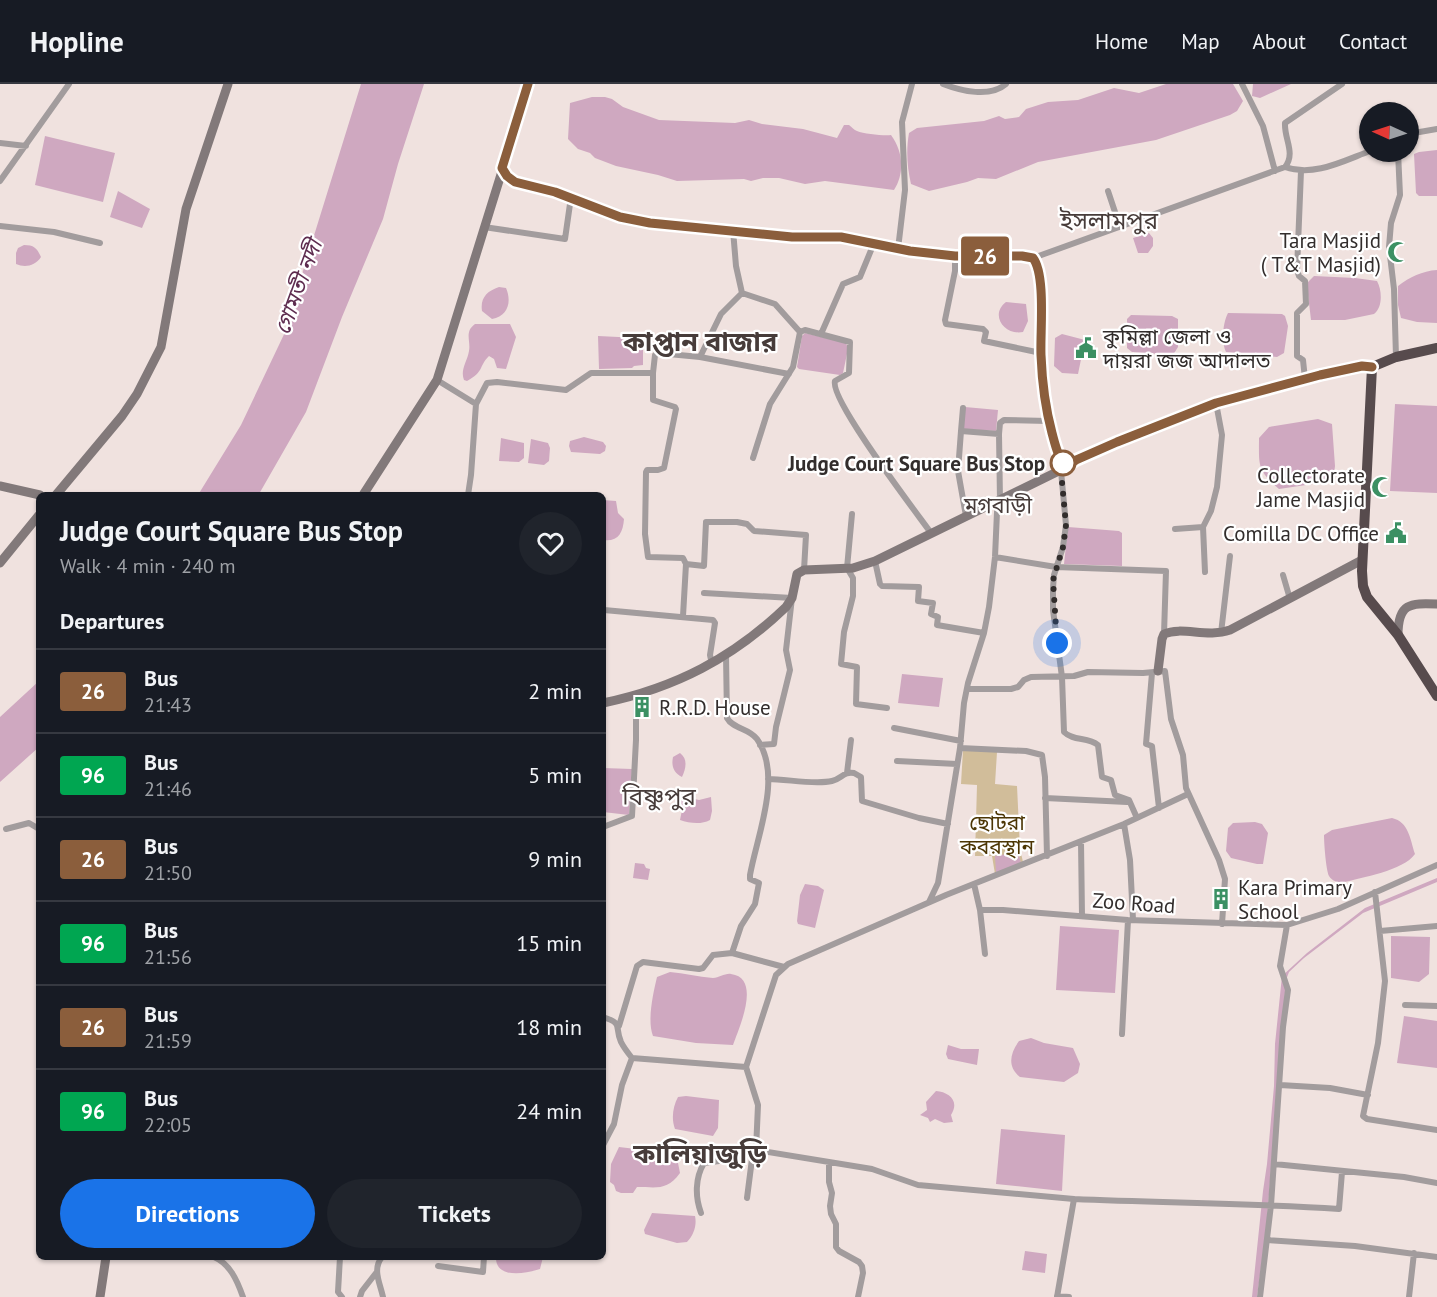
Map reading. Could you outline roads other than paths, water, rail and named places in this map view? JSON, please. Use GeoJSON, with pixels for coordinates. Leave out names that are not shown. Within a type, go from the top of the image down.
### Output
{"type":"FeatureCollection","features":[{"type":"Feature","properties":{"kind":"highway"},"geometry":{"type":"LineString","coordinates":[[528,84],[502,168],[515,182],[570,197],[620,217],[650,223],[792,237],[841,237],[898,249],[955,256],[1033,258],[1040,277],[1041,353],[1049,421],[1065,468],[1076,460],[1107,450],[1217,405],[1305,379],[1362,366],[1372,367]]}},
{"type":"Feature","properties":{"kind":"highway"},"geometry":{"type":"LineString","coordinates":[[1217,405],[1363,371],[1396,357],[1437,348]]}},
{"type":"Feature","properties":{"kind":"highway"},"geometry":{"type":"LineString","coordinates":[[1372,367],[1362,581],[1367,597],[1398,635],[1437,696]]}},
{"type":"Feature","properties":{"kind":"street"},"geometry":{"type":"LineString","coordinates":[[0,181],[69,84]]}},
{"type":"Feature","properties":{"kind":"street"},"geometry":{"type":"LineString","coordinates":[[59,492],[122,416],[137,394],[161,347],[186,209],[228,84]]}},
{"type":"Feature","properties":{"kind":"street"},"geometry":{"type":"LineString","coordinates":[[898,249],[905,190],[902,122],[912,84]]}},
{"type":"Feature","properties":{"kind":"street"},"geometry":{"type":"LineString","coordinates":[[943,84],[980,92],[997,89],[1006,84]]}},
{"type":"Feature","properties":{"kind":"street"},"geometry":{"type":"LineString","coordinates":[[1242,84],[1263,126],[1275,171]]}},
{"type":"Feature","properties":{"kind":"street"},"geometry":{"type":"LineString","coordinates":[[1033,258],[1285,167],[1290,152],[1285,123],[1342,84]]}},
{"type":"Feature","properties":{"kind":"street"},"geometry":{"type":"LineString","coordinates":[[1419,132],[1437,129]]}},
{"type":"Feature","properties":{"kind":"street"},"geometry":{"type":"LineString","coordinates":[[0,143],[26,146]]}},
{"type":"Feature","properties":{"kind":"street"},"geometry":{"type":"LineString","coordinates":[[1285,167],[1300,171],[1334,165],[1359,155]]}},
{"type":"Feature","properties":{"kind":"street"},"geometry":{"type":"LineString","coordinates":[[1396,357],[1394,289],[1389,247],[1391,223],[1400,195],[1398,162]]}},
{"type":"Feature","properties":{"kind":"street"},"geometry":{"type":"LineString","coordinates":[[365,492],[437,380],[502,168]]}},
{"type":"Feature","properties":{"kind":"street"},"geometry":{"type":"LineString","coordinates":[[1300,171],[1297,270],[1299,276],[1305,281],[1306,304],[1297,313],[1297,356],[1303,360],[1305,379]]}},
{"type":"Feature","properties":{"kind":"street"},"geometry":{"type":"LineString","coordinates":[[1108,191],[1120,227]]}},
{"type":"Feature","properties":{"kind":"street"},"geometry":{"type":"LineString","coordinates":[[484,227],[565,239],[570,197]]}},
{"type":"Feature","properties":{"kind":"street"},"geometry":{"type":"LineString","coordinates":[[0,226],[54,232],[100,243]]}},
{"type":"Feature","properties":{"kind":"street"},"geometry":{"type":"LineString","coordinates":[[732,230],[742,293]]}},
{"type":"Feature","properties":{"kind":"street"},"geometry":{"type":"LineString","coordinates":[[821,334],[842,285],[860,277],[874,243]]}},
{"type":"Feature","properties":{"kind":"street"},"geometry":{"type":"LineString","coordinates":[[955,256],[955,271],[946,324],[983,329],[986,332],[984,341],[1041,353]]}},
{"type":"Feature","properties":{"kind":"street"},"geometry":{"type":"LineString","coordinates":[[742,293],[775,304],[800,332]]}},
{"type":"Feature","properties":{"kind":"street"},"geometry":{"type":"LineString","coordinates":[[700,357],[721,314],[742,293]]}},
{"type":"Feature","properties":{"kind":"street"},"geometry":{"type":"LineString","coordinates":[[800,332],[803,330],[850,342],[849,373],[835,381],[835,390],[851,420],[931,533]]}},
{"type":"Feature","properties":{"kind":"street"},"geometry":{"type":"LineString","coordinates":[[753,458],[770,404],[793,367],[800,332]]}},
{"type":"Feature","properties":{"kind":"street"},"geometry":{"type":"LineString","coordinates":[[683,616],[686,564],[682,558],[648,557],[645,534],[646,471],[664,468],[676,409],[653,400],[655,355],[658,352],[700,357],[789,374]]}},
{"type":"Feature","properties":{"kind":"street"},"geometry":{"type":"LineString","coordinates":[[468,492],[476,404],[487,383],[497,382],[566,390],[590,373],[653,373]]}},
{"type":"Feature","properties":{"kind":"street"},"geometry":{"type":"LineString","coordinates":[[437,380],[476,404]]}},
{"type":"Feature","properties":{"kind":"street"},"geometry":{"type":"LineString","coordinates":[[1205,572],[1203,527],[1211,511],[1217,487],[1222,435],[1217,405]]}},
{"type":"Feature","properties":{"kind":"street"},"geometry":{"type":"LineString","coordinates":[[963,408],[958,471],[966,516]]}},
{"type":"Feature","properties":{"kind":"street"},"geometry":{"type":"LineString","coordinates":[[929,903],[938,883],[967,689],[984,633],[994,557],[997,512],[1001,501],[1000,423],[1004,420],[1049,421]]}},
{"type":"Feature","properties":{"kind":"street"},"geometry":{"type":"LineString","coordinates":[[961,431],[999,434]]}},
{"type":"Feature","properties":{"kind":"street"},"geometry":{"type":"LineString","coordinates":[[760,745],[774,744],[785,694],[790,670],[786,650],[797,574],[804,570],[858,567],[876,561],[1065,468],[1066,525],[1063,547],[1053,580],[1053,610],[1062,677],[1064,732],[1067,736],[1098,745],[1102,777],[1111,780],[1115,795],[1131,802],[1137,818]]}},
{"type":"Feature","properties":{"kind":"street"},"geometry":{"type":"LineString","coordinates":[[0,486],[36,494]]}},
{"type":"Feature","properties":{"kind":"street"},"geometry":{"type":"LineString","coordinates":[[988,507],[997,512]]}},
{"type":"Feature","properties":{"kind":"street"},"geometry":{"type":"LineString","coordinates":[[852,514],[847,568],[853,578],[853,596],[844,632],[841,664],[857,667],[856,704],[887,708]]}},
{"type":"Feature","properties":{"kind":"street"},"geometry":{"type":"LineString","coordinates":[[0,563],[36,519]]}},
{"type":"Feature","properties":{"kind":"street"},"geometry":{"type":"LineString","coordinates":[[686,564],[705,566],[706,522],[737,522],[747,524],[754,531],[806,535],[804,570]]}},
{"type":"Feature","properties":{"kind":"street"},"geometry":{"type":"LineString","coordinates":[[1175,529],[1203,527]]}},
{"type":"Feature","properties":{"kind":"street"},"geometry":{"type":"LineString","coordinates":[[1221,634],[1230,556]]}},
{"type":"Feature","properties":{"kind":"street"},"geometry":{"type":"LineString","coordinates":[[994,557],[1056,567],[1166,571],[1164,634],[1146,744],[1152,746],[1158,808]]}},
{"type":"Feature","properties":{"kind":"street"},"geometry":{"type":"LineString","coordinates":[[1164,634],[1173,631],[1221,634],[1362,560]]}},
{"type":"Feature","properties":{"kind":"street"},"geometry":{"type":"LineString","coordinates":[[876,561],[882,586],[919,587],[918,601],[933,603],[931,614],[938,617],[937,625],[984,633]]}},
{"type":"Feature","properties":{"kind":"street"},"geometry":{"type":"LineString","coordinates":[[1283,575],[1290,598]]}},
{"type":"Feature","properties":{"kind":"street"},"geometry":{"type":"LineString","coordinates":[[704,593],[792,598]]}},
{"type":"Feature","properties":{"kind":"street"},"geometry":{"type":"LineString","coordinates":[[606,702],[683,679],[712,665],[778,615],[792,598]]}},
{"type":"Feature","properties":{"kind":"street"},"geometry":{"type":"LineString","coordinates":[[1398,635],[1400,619],[1406,608],[1416,603],[1437,604]]}},
{"type":"Feature","properties":{"kind":"street"},"geometry":{"type":"LineString","coordinates":[[606,610],[704,618],[714,621],[710,655],[712,665]]}},
{"type":"Feature","properties":{"kind":"street"},"geometry":{"type":"LineString","coordinates":[[726,655],[728,722],[756,737],[767,761],[768,779],[763,822],[750,875],[750,879],[759,883],[755,904],[741,926],[732,953]]}},
{"type":"Feature","properties":{"kind":"street"},"geometry":{"type":"LineString","coordinates":[[967,689],[1011,689],[1018,687],[1030,677],[1077,676],[1088,672],[1158,672]]}},
{"type":"Feature","properties":{"kind":"street"},"geometry":{"type":"LineString","coordinates":[[1158,672],[1183,755],[1188,794],[1219,860],[1225,879],[1222,924]]}},
{"type":"Feature","properties":{"kind":"street"},"geometry":{"type":"LineString","coordinates":[[606,826],[632,816],[636,695]]}},
{"type":"Feature","properties":{"kind":"street"},"geometry":{"type":"LineString","coordinates":[[894,728],[960,744],[1041,754],[1044,766],[1047,856]]}},
{"type":"Feature","properties":{"kind":"street"},"geometry":{"type":"LineString","coordinates":[[847,773],[851,740]]}},
{"type":"Feature","properties":{"kind":"street"},"geometry":{"type":"LineString","coordinates":[[897,761],[957,764]]}},
{"type":"Feature","properties":{"kind":"street"},"geometry":{"type":"LineString","coordinates":[[768,779],[833,781],[847,773],[854,772],[861,777],[862,801],[948,824]]}},
{"type":"Feature","properties":{"kind":"street"},"geometry":{"type":"LineString","coordinates":[[747,1198],[752,1159],[756,1150],[758,1105],[746,1067],[776,975],[783,967],[946,895],[1124,824],[1188,794]]}},
{"type":"Feature","properties":{"kind":"street"},"geometry":{"type":"LineString","coordinates":[[1045,798],[1131,802]]}},
{"type":"Feature","properties":{"kind":"street"},"geometry":{"type":"LineString","coordinates":[[6,829],[29,823],[36,827]]}},
{"type":"Feature","properties":{"kind":"street"},"geometry":{"type":"LineString","coordinates":[[1122,1034],[1131,920],[1130,860],[1124,824]]}},
{"type":"Feature","properties":{"kind":"street"},"geometry":{"type":"LineString","coordinates":[[1081,842],[1082,916]]}},
{"type":"Feature","properties":{"kind":"street","name":"Zoo Road"},"geometry":{"type":"LineString","coordinates":[[980,910],[1131,920],[1287,925],[1375,895],[1437,865]]}},
{"type":"Feature","properties":{"kind":"street"},"geometry":{"type":"LineString","coordinates":[[938,883],[942,893],[946,895]]}},
{"type":"Feature","properties":{"kind":"street"},"geometry":{"type":"LineString","coordinates":[[974,884],[980,910],[985,954]]}},
{"type":"Feature","properties":{"kind":"street"},"geometry":{"type":"LineString","coordinates":[[1375,895],[1385,981],[1378,1043],[1363,1116],[1437,1130]]}},
{"type":"Feature","properties":{"kind":"street"},"geometry":{"type":"LineString","coordinates":[[1260,1297],[1271,1204],[1283,1027],[1288,988],[1280,968],[1287,925]]}},
{"type":"Feature","properties":{"kind":"street"},"geometry":{"type":"LineString","coordinates":[[1380,931],[1437,926]]}},
{"type":"Feature","properties":{"kind":"street"},"geometry":{"type":"LineString","coordinates":[[746,1067],[633,1058],[619,1039],[619,1026],[639,963],[699,969],[703,968],[713,955],[732,953],[783,967]]}},
{"type":"Feature","properties":{"kind":"street"},"geometry":{"type":"LineString","coordinates":[[1405,1005],[1437,1006]]}},
{"type":"Feature","properties":{"kind":"street"},"geometry":{"type":"LineString","coordinates":[[606,1018],[615,1021],[619,1026]]}},
{"type":"Feature","properties":{"kind":"street"},"geometry":{"type":"LineString","coordinates":[[606,1139],[614,1124],[622,1085],[633,1058]]}},
{"type":"Feature","properties":{"kind":"street"},"geometry":{"type":"LineString","coordinates":[[1280,1085],[1330,1088],[1368,1095]]}},
{"type":"Feature","properties":{"kind":"street"},"geometry":{"type":"LineString","coordinates":[[701,1213],[697,1186],[699,1172],[704,1163],[734,1160],[756,1150],[872,1169],[918,1185],[1074,1199],[1171,1204],[1271,1204],[1339,1209],[1342,1172]]}},
{"type":"Feature","properties":{"kind":"street"},"geometry":{"type":"LineString","coordinates":[[829,1162],[829,1182],[832,1193],[830,1206],[836,1224],[836,1247],[862,1266],[863,1273],[858,1297]]}},
{"type":"Feature","properties":{"kind":"street"},"geometry":{"type":"LineString","coordinates":[[1274,1164],[1404,1177],[1437,1184]]}},
{"type":"Feature","properties":{"kind":"street"},"geometry":{"type":"LineString","coordinates":[[1069,1297],[1057,1296],[1074,1199]]}},
{"type":"Feature","properties":{"kind":"street"},"geometry":{"type":"LineString","coordinates":[[1267,1240],[1356,1246],[1437,1257]]}},
{"type":"Feature","properties":{"kind":"street"},"geometry":{"type":"LineString","coordinates":[[1409,1297],[1413,1254]]}},
{"type":"Feature","properties":{"kind":"street"},"geometry":{"type":"LineString","coordinates":[[100,1297],[106,1260]]}},
{"type":"Feature","properties":{"kind":"street"},"geometry":{"type":"LineString","coordinates":[[221,1260],[225,1262],[238,1283],[243,1297]]}},
{"type":"Feature","properties":{"kind":"street"},"geometry":{"type":"LineString","coordinates":[[340,1260],[338,1292],[342,1297]]}},
{"type":"Feature","properties":{"kind":"street"},"geometry":{"type":"LineString","coordinates":[[360,1297],[376,1273],[379,1260]]}},
{"type":"Feature","properties":{"kind":"street"},"geometry":{"type":"LineString","coordinates":[[438,1266],[483,1272],[484,1260]]}},
{"type":"Feature","properties":{"kind":"street"},"geometry":{"type":"LineString","coordinates":[[376,1273],[383,1297]]}},
{"type":"Feature","properties":{"kind":"place","name":"Tara Masjid ( T&T Masjid)"},"geometry":{"type":"Point","coordinates":[1398,252]}},
{"type":"Feature","properties":{"kind":"place","name":"কুমিল্লা জেলা ও দায়রা জজ আদালত"},"geometry":{"type":"Point","coordinates":[1086,348]}},
{"type":"Feature","properties":{"kind":"place","name":"Judge Court Square Bus Stop"},"geometry":{"type":"Point","coordinates":[1063,463]}},
{"type":"Feature","properties":{"kind":"place","name":"Collectorate Jame Masjid"},"geometry":{"type":"Point","coordinates":[1382,487]}},
{"type":"Feature","properties":{"kind":"place","name":"Comilla DC Office"},"geometry":{"type":"Point","coordinates":[1396,533]}},
{"type":"Feature","properties":{"kind":"place","name":"R.R.D. House"},"geometry":{"type":"Point","coordinates":[642,707]}},
{"type":"Feature","properties":{"kind":"place","name":"Kara Primary School"},"geometry":{"type":"Point","coordinates":[1221,899]}},
{"type":"Feature","properties":{"kind":"district","name":"ইসলামপুর"},"geometry":{"type":"Point","coordinates":[1109,220]}},
{"type":"Feature","properties":{"kind":"district","name":"কাপ্তান বাজার"},"geometry":{"type":"Point","coordinates":[700,341]}},
{"type":"Feature","properties":{"kind":"district","name":"মগবাড়ী"},"geometry":{"type":"Point","coordinates":[998,505]}},
{"type":"Feature","properties":{"kind":"district","name":"বিষ্ণুপুর"},"geometry":{"type":"Point","coordinates":[659,796]}},
{"type":"Feature","properties":{"kind":"district","name":"কালিয়াজুড়ি"},"geometry":{"type":"Point","coordinates":[700,1153]}},
{"type":"Feature","properties":{"kind":"water label","name":"গোমতী নদী"},"geometry":{"type":"Point","coordinates":[298,287]}},
{"type":"Feature","properties":{"kind":"park label","name":"ছোটরা কবরস্থান"},"geometry":{"type":"Point","coordinates":[997,834]}}]}
